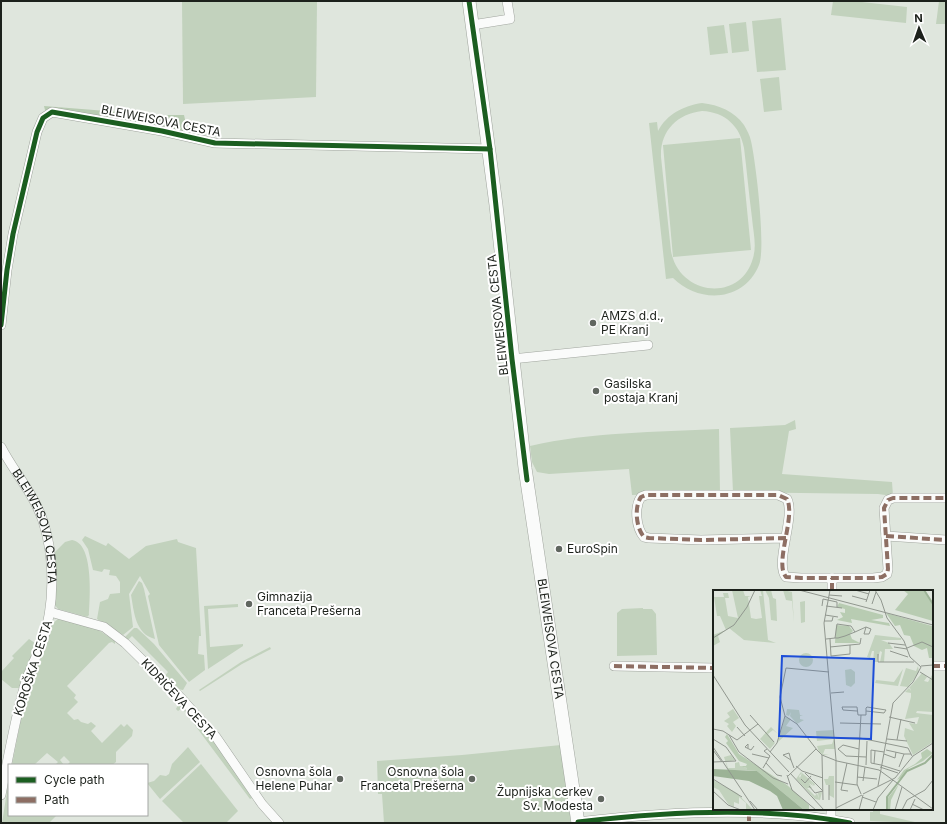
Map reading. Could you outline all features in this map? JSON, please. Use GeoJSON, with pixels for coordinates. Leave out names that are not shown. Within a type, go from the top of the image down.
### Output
{"type":"FeatureCollection","features":[{"type":"Feature","properties":{"kind":"main road","name":"BLEIWEISOVA CESTA"},"geometry":{"type":"LineString","coordinates":[[469,1],[490,149],[512,359],[534,529],[578,822]]}},
{"type":"Feature","properties":{"kind":"street"},"geometry":{"type":"LineString","coordinates":[[472,25],[510,19],[507,1]]}},
{"type":"Feature","properties":{"kind":"street","name":"BLEIWEISOVA CESTA"},"geometry":{"type":"LineString","coordinates":[[1,325],[12,241],[35,140],[43,118],[52,112],[162,131],[214,143],[490,149]]}},
{"type":"Feature","properties":{"kind":"street","name":"BLEIWEISOVA CESTA"},"geometry":{"type":"LineString","coordinates":[[512,359],[648,345]]}},
{"type":"Feature","properties":{"kind":"street","name":"BLEIWEISOVA CESTA"},"geometry":{"type":"LineString","coordinates":[[1,447],[18,474],[43,520],[51,550],[50,612]]}},
{"type":"Feature","properties":{"kind":"street"},"geometry":{"type":"LineString","coordinates":[[786,538],[701,540],[644,537],[638,529],[637,505],[641,497],[646,495],[783,496],[789,502],[786,538],[782,569],[786,577],[876,578],[887,574],[888,569],[884,508],[888,500],[893,498],[946,498]]}},
{"type":"Feature","properties":{"kind":"street"},"geometry":{"type":"LineString","coordinates":[[886,536],[946,540]]}},
{"type":"Feature","properties":{"kind":"street"},"geometry":{"type":"LineString","coordinates":[[832,578],[832,590]]}},
{"type":"Feature","properties":{"kind":"street","name":"KOROŠKA CESTA"},"geometry":{"type":"LineString","coordinates":[[1,795],[17,713],[27,676],[42,642],[50,612]]}},
{"type":"Feature","properties":{"kind":"street","name":"KIDRIČEVA CESTA"},"geometry":{"type":"LineString","coordinates":[[50,612],[104,627],[125,643],[181,698],[216,737],[262,804],[279,823]]}},
{"type":"Feature","properties":{"kind":"street"},"geometry":{"type":"LineString","coordinates":[[614,666],[713,668]]}},
{"type":"Feature","properties":{"kind":"street"},"geometry":{"type":"LineString","coordinates":[[933,666],[946,666]]}},
{"type":"Feature","properties":{"kind":"street"},"geometry":{"type":"LineString","coordinates":[[831,810],[831,821]]}},
{"type":"Feature","properties":{"kind":"street"},"geometry":{"type":"LineString","coordinates":[[749,813],[749,823]]}},
{"type":"Feature","properties":{"kind":"street"},"geometry":{"type":"LineString","coordinates":[[578,822],[636,816],[749,813],[850,823]]}},
{"type":"Feature","properties":{"kind":"green space"},"geometry":{"type":"Polygon","coordinates":[[[182,1],[317,1],[316,97],[183,104],[182,1]]]}},
{"type":"Feature","properties":{"kind":"green space"},"geometry":{"type":"Polygon","coordinates":[[[833,1],[853,1],[907,7],[906,23],[831,15],[833,1]]]}},
{"type":"Feature","properties":{"kind":"green space"},"geometry":{"type":"Polygon","coordinates":[[[939,1],[946,1],[946,24],[936,24],[939,1]]]}},
{"type":"Feature","properties":{"kind":"green space"},"geometry":{"type":"Polygon","coordinates":[[[781,18],[786,70],[757,72],[752,21],[781,18]]]}},
{"type":"Feature","properties":{"kind":"green space"},"geometry":{"type":"Polygon","coordinates":[[[746,22],[749,51],[732,53],[729,24],[746,22]]]}},
{"type":"Feature","properties":{"kind":"green space"},"geometry":{"type":"Polygon","coordinates":[[[724,25],[728,53],[710,55],[707,27],[724,25]]]}},
{"type":"Feature","properties":{"kind":"green space"},"geometry":{"type":"Polygon","coordinates":[[[779,77],[782,110],[764,112],[760,79],[779,77]]]}},
{"type":"Feature","properties":{"kind":"green space"},"geometry":{"type":"Polygon","coordinates":[[[702,103],[714,105],[731,112],[745,127],[750,137],[753,152],[760,205],[761,256],[759,265],[752,277],[743,286],[732,292],[720,295],[708,295],[695,292],[673,278],[666,279],[649,123],[657,122],[658,131],[671,115],[688,106],[702,103]],[[702,111],[693,113],[678,120],[672,125],[663,139],[661,157],[671,251],[676,266],[686,277],[697,285],[710,288],[724,287],[736,282],[746,272],[753,258],[755,243],[742,140],[735,127],[730,122],[718,114],[702,111]]]}},
{"type":"Feature","properties":{"kind":"green space"},"geometry":{"type":"Polygon","coordinates":[[[44,106],[156,115],[184,115],[188,133],[54,110],[45,110],[44,106]]]}},
{"type":"Feature","properties":{"kind":"green space"},"geometry":{"type":"Polygon","coordinates":[[[740,138],[751,250],[673,257],[663,145],[740,138]]]}},
{"type":"Feature","properties":{"kind":"green space"},"geometry":{"type":"Polygon","coordinates":[[[795,420],[796,429],[789,431],[782,474],[892,482],[893,496],[878,494],[733,492],[730,428],[785,425],[795,420]]]}},
{"type":"Feature","properties":{"kind":"green space"},"geometry":{"type":"Polygon","coordinates":[[[719,429],[720,493],[632,495],[629,469],[549,474],[537,472],[532,462],[530,446],[553,441],[624,433],[719,429]]]}},
{"type":"Feature","properties":{"kind":"green space"},"geometry":{"type":"Polygon","coordinates":[[[85,536],[106,546],[108,543],[129,559],[146,546],[177,539],[178,542],[196,548],[201,636],[199,636],[198,654],[204,655],[205,670],[189,682],[159,645],[148,596],[150,594],[140,576],[129,594],[133,627],[123,635],[97,619],[100,602],[108,599],[110,594],[120,593],[120,582],[116,576],[109,575],[110,570],[104,569],[102,572],[93,570],[88,549],[82,540],[85,536]]]}},
{"type":"Feature","properties":{"kind":"green space"},"geometry":{"type":"Polygon","coordinates":[[[72,540],[79,543],[84,551],[87,561],[90,597],[89,615],[87,617],[58,609],[55,605],[54,553],[65,542],[72,540]]]}},
{"type":"Feature","properties":{"kind":"green space"},"geometry":{"type":"Polygon","coordinates":[[[139,581],[142,583],[144,589],[155,639],[143,632],[139,627],[135,615],[131,595],[139,581]]]}},
{"type":"Feature","properties":{"kind":"green space"},"geometry":{"type":"Polygon","coordinates":[[[238,604],[238,607],[208,609],[210,647],[243,644],[243,646],[208,669],[204,606],[238,604]]]}},
{"type":"Feature","properties":{"kind":"green space"},"geometry":{"type":"Polygon","coordinates":[[[622,609],[652,609],[656,614],[657,655],[617,656],[617,613],[622,609]]]}},
{"type":"Feature","properties":{"kind":"green space"},"geometry":{"type":"Polygon","coordinates":[[[58,619],[97,629],[115,641],[115,644],[112,642],[109,643],[67,686],[76,695],[74,698],[78,702],[67,713],[74,720],[78,719],[81,722],[88,724],[91,722],[96,726],[91,731],[102,743],[121,724],[124,727],[127,724],[133,730],[132,736],[116,752],[116,762],[113,764],[68,764],[70,762],[64,756],[60,760],[63,764],[56,764],[58,762],[47,753],[35,764],[12,764],[26,693],[47,644],[52,624],[58,619]]]}},
{"type":"Feature","properties":{"kind":"green space"},"geometry":{"type":"Polygon","coordinates":[[[134,628],[137,628],[154,644],[187,683],[183,690],[177,689],[164,677],[168,672],[132,636],[128,640],[125,637],[134,628]]]}},
{"type":"Feature","properties":{"kind":"green space"},"geometry":{"type":"Polygon","coordinates":[[[29,639],[38,645],[19,688],[12,688],[1,679],[1,672],[14,658],[12,656],[29,639]]]}},
{"type":"Feature","properties":{"kind":"green space"},"geometry":{"type":"Polygon","coordinates":[[[270,647],[271,649],[242,664],[200,691],[199,690],[241,662],[270,647]]]}},
{"type":"Feature","properties":{"kind":"green space"},"geometry":{"type":"Polygon","coordinates":[[[178,705],[180,705],[217,745],[252,798],[250,799],[182,708],[178,711],[176,709],[178,705]]]}},
{"type":"Feature","properties":{"kind":"green space","name":"Osnovna šola Franceta Prešerna"},"geometry":{"type":"Polygon","coordinates":[[[561,745],[571,822],[384,823],[382,794],[378,794],[377,761],[462,755],[561,745]]]}},
{"type":"Feature","properties":{"kind":"green space"},"geometry":{"type":"Polygon","coordinates":[[[188,747],[200,762],[160,799],[148,783],[154,781],[160,775],[166,776],[169,774],[172,764],[188,747]]]}},
{"type":"Feature","properties":{"kind":"green space"},"geometry":{"type":"Polygon","coordinates":[[[201,764],[238,811],[226,823],[184,823],[162,801],[201,764]]]}},
{"type":"Feature","properties":{"kind":"green space"},"geometry":{"type":"Polygon","coordinates":[[[8,785],[8,816],[56,816],[49,823],[2,823],[8,785]]]}},
{"type":"Feature","properties":{"kind":"green space"},"geometry":{"type":"Polygon","coordinates":[[[873,810],[880,810],[880,814],[919,823],[870,821],[870,812],[873,812],[873,810]]]}},
{"type":"Feature","properties":{"kind":"marked path"},"geometry":{"type":"LineString","coordinates":[[786,538],[701,540],[644,537],[639,528],[637,506],[641,497],[646,495],[778,495],[787,499],[789,507],[789,517],[787,528],[785,540],[783,551],[782,561],[783,570],[786,577],[873,578],[882,577],[887,574],[888,569],[884,508],[888,500],[893,498],[946,498]]}},
{"type":"Feature","properties":{"kind":"marked path"},"geometry":{"type":"LineString","coordinates":[[886,536],[946,540]]}},
{"type":"Feature","properties":{"kind":"marked path"},"geometry":{"type":"LineString","coordinates":[[832,578],[832,590]]}},
{"type":"Feature","properties":{"kind":"marked path"},"geometry":{"type":"LineString","coordinates":[[614,666],[713,668]]}},
{"type":"Feature","properties":{"kind":"marked path"},"geometry":{"type":"LineString","coordinates":[[933,666],[946,666]]}},
{"type":"Feature","properties":{"kind":"marked path"},"geometry":{"type":"LineString","coordinates":[[749,813],[749,823]]}},
{"type":"Feature","properties":{"kind":"cycle path"},"geometry":{"type":"LineString","coordinates":[[469,1],[490,149],[512,359],[527,480]]}},
{"type":"Feature","properties":{"kind":"cycle path"},"geometry":{"type":"LineString","coordinates":[[1,325],[7,270],[13,234],[37,132],[43,118],[52,112],[162,131],[215,143],[490,149]]}},
{"type":"Feature","properties":{"kind":"cycle path"},"geometry":{"type":"LineString","coordinates":[[578,822],[611,818],[715,812],[784,814],[850,823]]}},
{"type":"Feature","properties":{"kind":"place","name":"AMZS d.d., PE Kranj"},"geometry":{"type":"Point","coordinates":[593,323]}},
{"type":"Feature","properties":{"kind":"place","name":"Gasilska postaja Kranj"},"geometry":{"type":"Point","coordinates":[596,391]}},
{"type":"Feature","properties":{"kind":"place","name":"EuroSpin"},"geometry":{"type":"Point","coordinates":[559,549]}},
{"type":"Feature","properties":{"kind":"place","name":"Gimnazija Franceta Prešerna"},"geometry":{"type":"Point","coordinates":[249,604]}},
{"type":"Feature","properties":{"kind":"place","name":"Osnovna šola Helene Puhar"},"geometry":{"type":"Point","coordinates":[340,779]}},
{"type":"Feature","properties":{"kind":"place","name":"Osnovna šola Franceta Prešerna"},"geometry":{"type":"Point","coordinates":[472,779]}},
{"type":"Feature","properties":{"kind":"place","name":"Župnijska cerkev Sv. Modesta"},"geometry":{"type":"Point","coordinates":[601,799]}}]}
